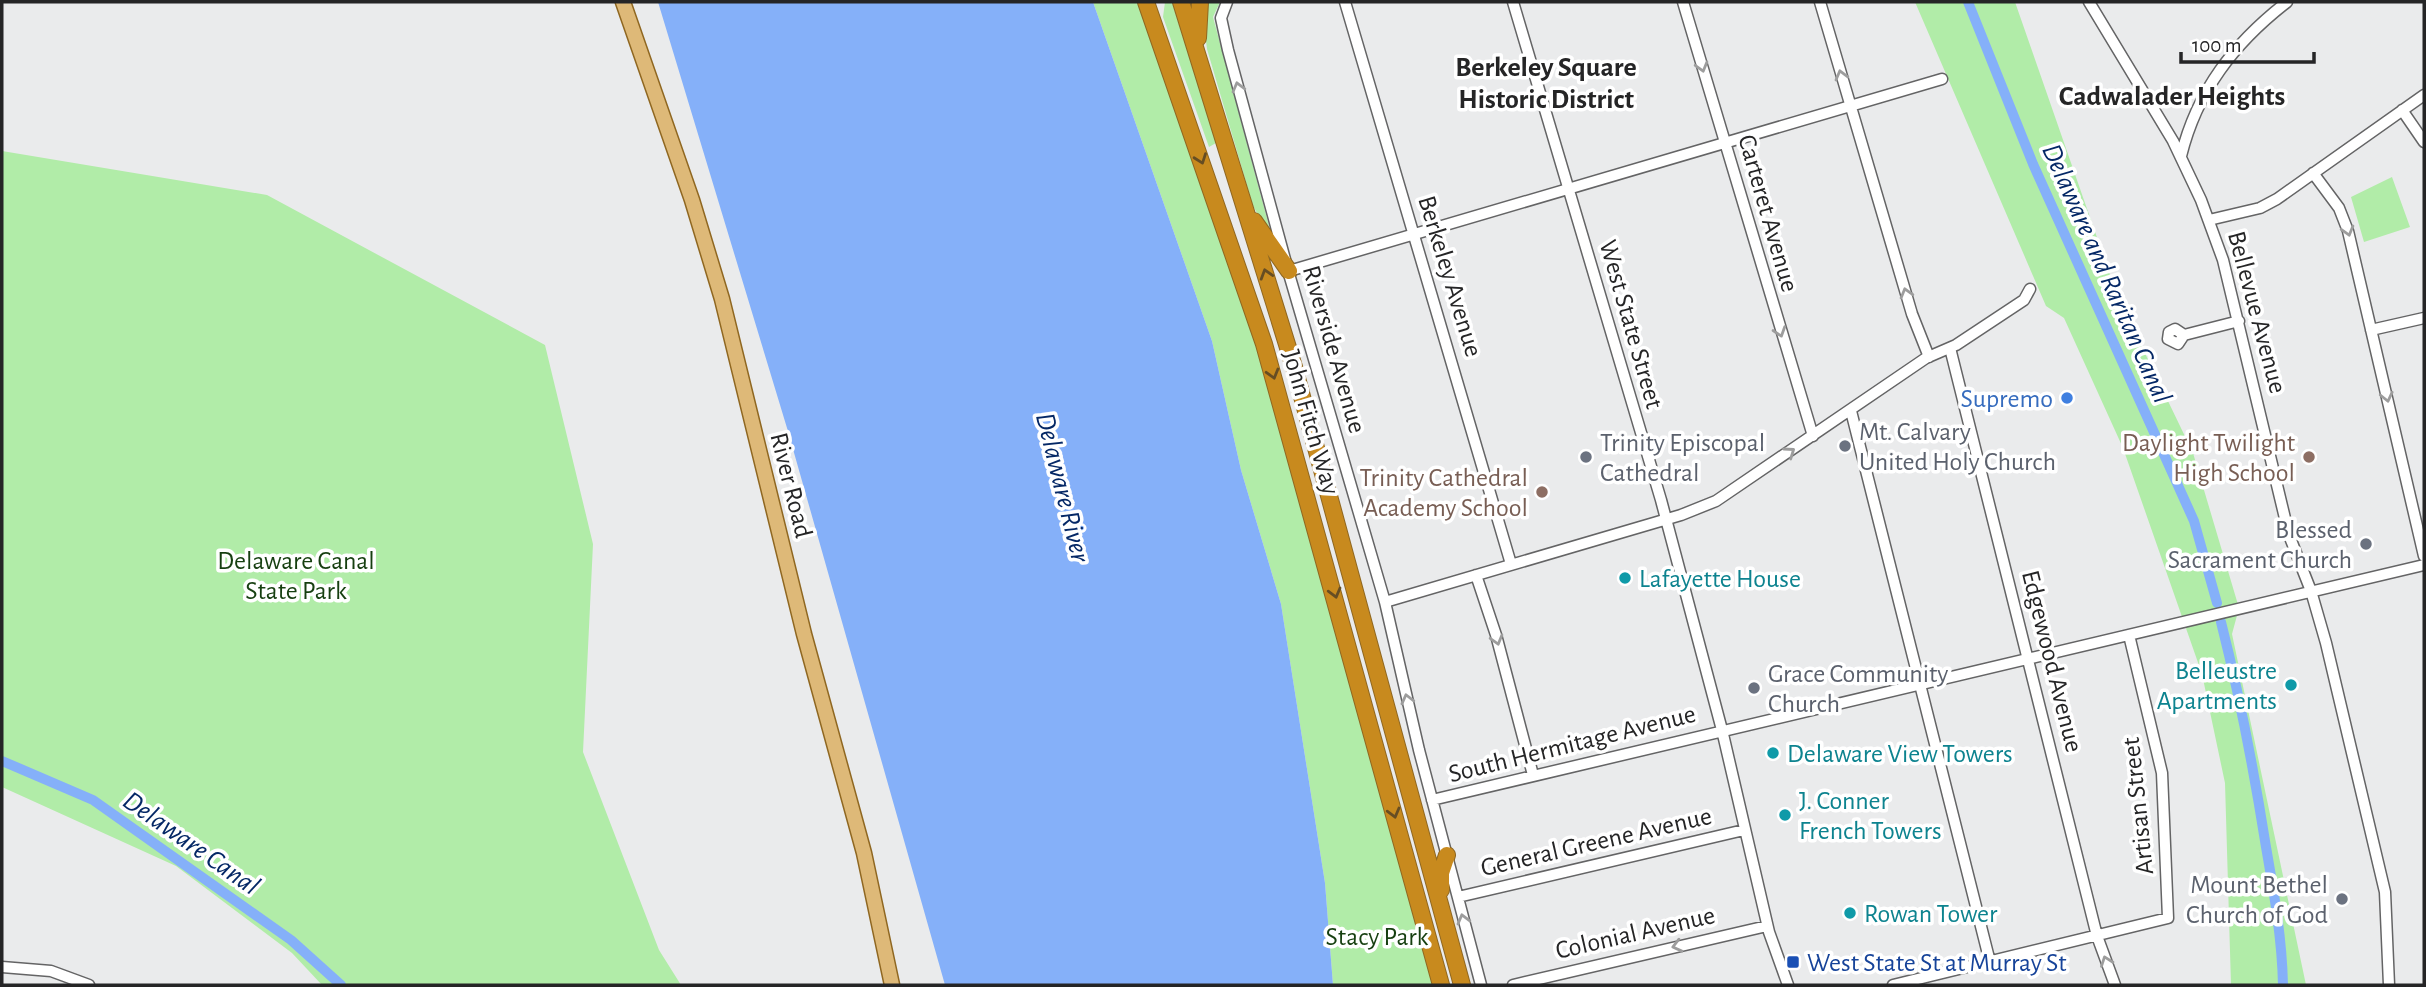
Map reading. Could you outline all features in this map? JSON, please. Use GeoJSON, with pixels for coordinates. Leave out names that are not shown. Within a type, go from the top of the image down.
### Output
{"type":"FeatureCollection","features":[{"type":"Feature","properties":{"kind":"highway","name":"John Fitch Way"},"geometry":{"type":"LineString","coordinates":[[1146,2],[1250,300],[1299,461],[1441,985]]}},
{"type":"Feature","properties":{"kind":"highway"},"geometry":{"type":"LineString","coordinates":[[1158,2],[1161,25],[1186,118]]}},
{"type":"Feature","properties":{"kind":"highway","name":"John Fitch Way"},"geometry":{"type":"LineString","coordinates":[[1181,2],[1294,367],[1462,985]]}},
{"type":"Feature","properties":{"kind":"highway"},"geometry":{"type":"LineString","coordinates":[[1198,58],[1197,17],[1200,2]]}},
{"type":"Feature","properties":{"kind":"highway"},"geometry":{"type":"LineString","coordinates":[[1244,206],[1289,271]]}},
{"type":"Feature","properties":{"kind":"highway"},"geometry":{"type":"LineString","coordinates":[[1441,907],[1441,873],[1447,855]]}},
{"type":"Feature","properties":{"kind":"main road","name":"River Road"},"geometry":{"type":"LineString","coordinates":[[623,2],[692,200],[722,299],[804,634],[864,853],[892,985]]}},
{"type":"Feature","properties":{"kind":"street","name":"Berkeley Avenue"},"geometry":{"type":"LineString","coordinates":[[1345,2],[1511,564]]}},
{"type":"Feature","properties":{"kind":"street","name":"West State Street"},"geometry":{"type":"LineString","coordinates":[[1513,2],[1666,518],[1722,730],[1767,926],[1788,985]]}},
{"type":"Feature","properties":{"kind":"street","name":"Carteret Avenue"},"geometry":{"type":"LineString","coordinates":[[1683,2],[1813,436]]}},
{"type":"Feature","properties":{"kind":"street"},"geometry":{"type":"LineString","coordinates":[[1820,2],[1912,314],[1928,357]]}},
{"type":"Feature","properties":{"kind":"street","name":"Bellevue Avenue"},"geometry":{"type":"LineString","coordinates":[[2089,2],[2181,156],[2209,220],[2239,321],[2288,535],[2311,591],[2385,892],[2389,985]]}},
{"type":"Feature","properties":{"kind":"street"},"geometry":{"type":"LineString","coordinates":[[2181,156],[2191,120],[2213,77],[2246,36],[2287,2]]}},
{"type":"Feature","properties":{"kind":"street","name":"Riverside Avenue"},"geometry":{"type":"LineString","coordinates":[[1225,6],[1228,50],[1385,602],[1432,800],[1481,985]]}},
{"type":"Feature","properties":{"kind":"street"},"geometry":{"type":"LineString","coordinates":[[1289,271],[1942,79]]}},
{"type":"Feature","properties":{"kind":"street"},"geometry":{"type":"LineString","coordinates":[[2209,220],[2269,204],[2424,95]]}},
{"type":"Feature","properties":{"kind":"street"},"geometry":{"type":"LineString","coordinates":[[2402,110],[2424,142]]}},
{"type":"Feature","properties":{"kind":"street"},"geometry":{"type":"LineString","coordinates":[[2313,173],[2345,221],[2424,556]]}},
{"type":"Feature","properties":{"kind":"street"},"geometry":{"type":"LineString","coordinates":[[1385,602],[1666,518],[1716,500],[1852,411],[1928,357],[1950,348],[2024,300],[2031,289]]}},
{"type":"Feature","properties":{"kind":"street"},"geometry":{"type":"LineString","coordinates":[[2371,330],[2424,318]]}},
{"type":"Feature","properties":{"kind":"street"},"geometry":{"type":"LineString","coordinates":[[2184,335],[2239,321]]}},
{"type":"Feature","properties":{"kind":"street","name":"Edgewood Avenue"},"geometry":{"type":"LineString","coordinates":[[1950,348],[2097,936],[2115,985]]}},
{"type":"Feature","properties":{"kind":"street"},"geometry":{"type":"LineString","coordinates":[[1852,411],[1990,962]]}},
{"type":"Feature","properties":{"kind":"street","name":"South Hermitage Avenue"},"geometry":{"type":"LineString","coordinates":[[1432,800],[2424,565]]}},
{"type":"Feature","properties":{"kind":"street"},"geometry":{"type":"LineString","coordinates":[[1476,575],[1496,635],[1533,775]]}},
{"type":"Feature","properties":{"kind":"street","name":"Artisan Street"},"geometry":{"type":"LineString","coordinates":[[2097,936],[2165,921],[2170,915],[2162,773],[2129,635]]}},
{"type":"Feature","properties":{"kind":"street","name":"General Greene Avenue"},"geometry":{"type":"LineString","coordinates":[[1458,897],[1744,830]]}},
{"type":"Feature","properties":{"kind":"street","name":"Colonial Avenue"},"geometry":{"type":"LineString","coordinates":[[1513,985],[1767,926]]}},
{"type":"Feature","properties":{"kind":"street"},"geometry":{"type":"LineString","coordinates":[[1893,985],[2097,936]]}},
{"type":"Feature","properties":{"kind":"street"},"geometry":{"type":"LineString","coordinates":[[2,967],[51,971],[89,985]]}},
{"type":"Feature","properties":{"kind":"green space","name":"Stacy Park"},"geometry":{"type":"Polygon","coordinates":[[[1093,2],[1150,2],[1247,289],[1441,985],[1333,985],[1325,883],[1281,604],[1241,470],[1212,341],[1093,2]]]}},
{"type":"Feature","properties":{"kind":"green space"},"geometry":{"type":"Polygon","coordinates":[[[1165,2],[1172,2],[1216,143],[1209,147],[1163,17],[1165,2]]]}},
{"type":"Feature","properties":{"kind":"green space"},"geometry":{"type":"Polygon","coordinates":[[[1208,2],[1220,2],[1213,17],[1273,241],[1253,206],[1207,49],[1203,17],[1208,2]]]}},
{"type":"Feature","properties":{"kind":"green space"},"geometry":{"type":"Polygon","coordinates":[[[1915,2],[2015,2],[2117,295],[2193,453],[2239,608],[2232,634],[2306,985],[2231,985],[2225,783],[2202,674],[2123,448],[2064,318],[2046,306],[1915,2]]]}},
{"type":"Feature","properties":{"kind":"green space","name":"Delaware Canal State Park"},"geometry":{"type":"Polygon","coordinates":[[[2,151],[267,195],[545,345],[593,544],[583,752],[659,950],[681,985],[322,985],[292,953],[176,866],[2,787],[2,151]]]}},
{"type":"Feature","properties":{"kind":"green space"},"geometry":{"type":"Polygon","coordinates":[[[2392,177],[2410,227],[2364,242],[2351,197],[2392,177]]]}},
{"type":"Feature","properties":{"kind":"water","name":"Delaware River"},"geometry":{"type":"Polygon","coordinates":[[[658,2],[1093,2],[1212,341],[1241,470],[1281,604],[1325,883],[1333,985],[945,985],[787,428],[658,2]]]}},
{"type":"Feature","properties":{"kind":"waterway","name":"Delaware and Raritan Canal"},"geometry":{"type":"LineString","coordinates":[[1968,2],[2033,164],[2194,521],[2217,603]]}},
{"type":"Feature","properties":{"kind":"waterway","name":"Delaware and Raritan Canal"},"geometry":{"type":"LineString","coordinates":[[2221,622],[2257,790],[2277,916],[2283,985]]}},
{"type":"Feature","properties":{"kind":"waterway","name":"Delaware Canal"},"geometry":{"type":"LineString","coordinates":[[2,761],[93,800],[291,940],[341,985]]}},
{"type":"Feature","properties":{"kind":"place","name":"Supremo"},"geometry":{"type":"Point","coordinates":[2067,398]}},
{"type":"Feature","properties":{"kind":"place","name":"Mt. Calvary United Holy Church"},"geometry":{"type":"Point","coordinates":[1845,446]}},
{"type":"Feature","properties":{"kind":"place","name":"Trinity Episcopal Cathedral"},"geometry":{"type":"Point","coordinates":[1586,457]}},
{"type":"Feature","properties":{"kind":"place","name":"Daylight Twilight High School"},"geometry":{"type":"Point","coordinates":[2309,457]}},
{"type":"Feature","properties":{"kind":"place","name":"Trinity Cathedral Academy School"},"geometry":{"type":"Point","coordinates":[1542,492]}},
{"type":"Feature","properties":{"kind":"place","name":"Blessed Sacrament Church"},"geometry":{"type":"Point","coordinates":[2366,544]}},
{"type":"Feature","properties":{"kind":"place","name":"Lafayette House"},"geometry":{"type":"Point","coordinates":[1625,578]}},
{"type":"Feature","properties":{"kind":"place","name":"Belleustre Apartments"},"geometry":{"type":"Point","coordinates":[2291,685]}},
{"type":"Feature","properties":{"kind":"place","name":"Grace Community Church"},"geometry":{"type":"Point","coordinates":[1754,688]}},
{"type":"Feature","properties":{"kind":"place","name":"Delaware View Towers"},"geometry":{"type":"Point","coordinates":[1773,753]}},
{"type":"Feature","properties":{"kind":"place","name":"J. Conner French Towers"},"geometry":{"type":"Point","coordinates":[1785,815]}},
{"type":"Feature","properties":{"kind":"place","name":"Mount Bethel Church of God"},"geometry":{"type":"Point","coordinates":[2342,899]}},
{"type":"Feature","properties":{"kind":"place","name":"Rowan Tower"},"geometry":{"type":"Point","coordinates":[1850,913]}},
{"type":"Feature","properties":{"kind":"place","name":"West State St at Murray St"},"geometry":{"type":"Point","coordinates":[1793,962]}},
{"type":"Feature","properties":{"kind":"district","name":"Berkeley Square Historic District"},"geometry":{"type":"Point","coordinates":[1546,82]}},
{"type":"Feature","properties":{"kind":"district","name":"Cadwalader Heights"},"geometry":{"type":"Point","coordinates":[2172,95]}}]}
